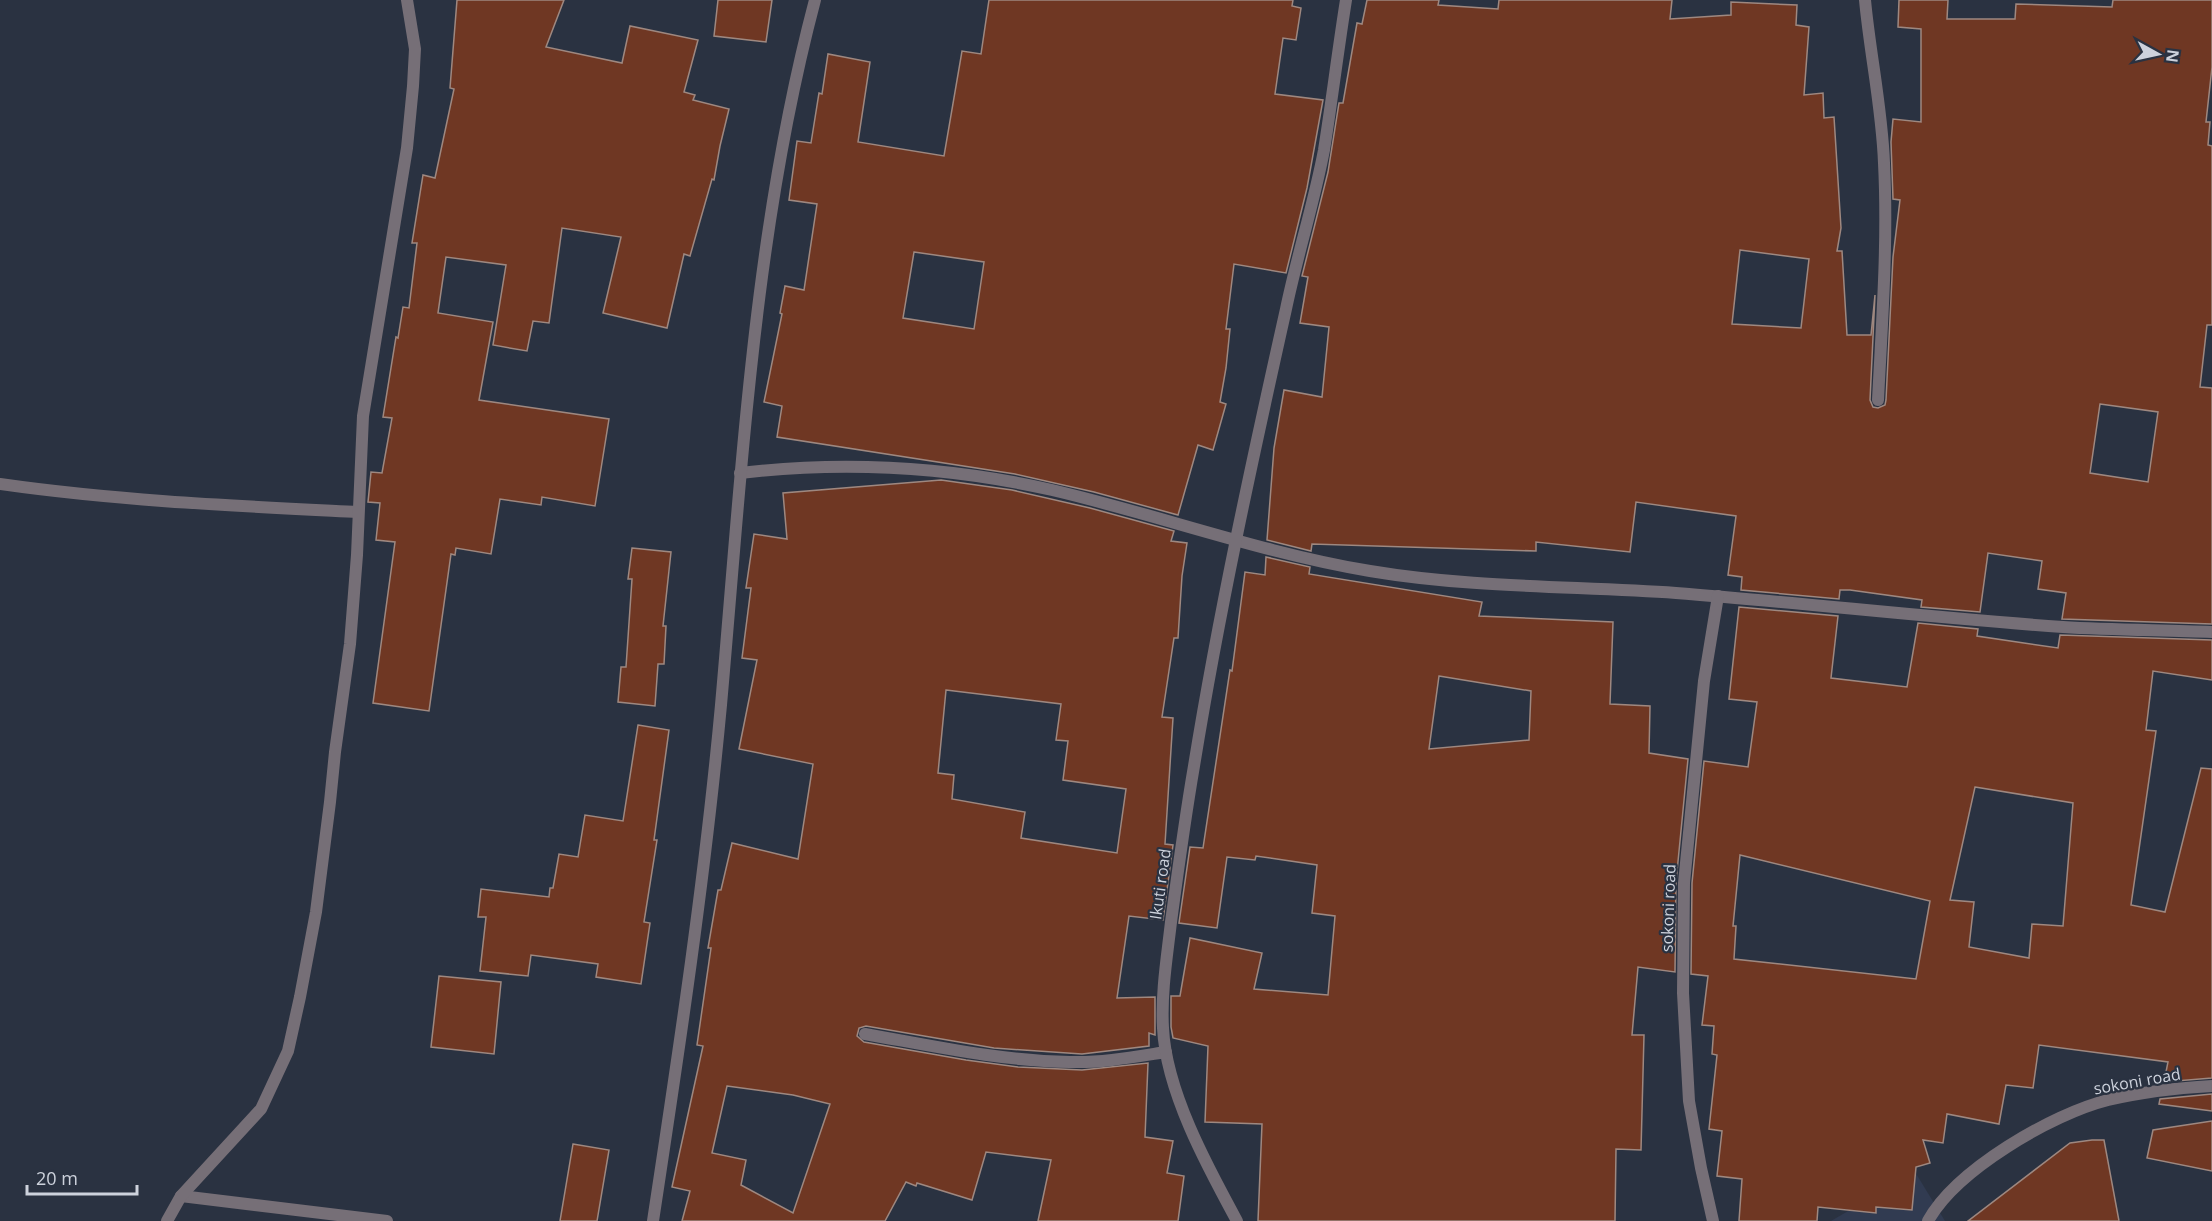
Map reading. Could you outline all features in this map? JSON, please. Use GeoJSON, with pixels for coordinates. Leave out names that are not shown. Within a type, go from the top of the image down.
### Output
{"type":"FeatureCollection","features":[{"type":"Feature","properties":{"kind":"street"},"geometry":{"type":"LineString","coordinates":[[167,1221],[181,1196],[261,1109],[288,1051],[316,912],[328,825],[334,752],[350,644],[363,416],[405,159],[413,86],[416,50],[407,0]]}},
{"type":"Feature","properties":{"kind":"street"},"geometry":{"type":"LineString","coordinates":[[653,1221],[706,852],[723,686],[740,473],[771,213],[796,71],[815,0]]}},
{"type":"Feature","properties":{"kind":"street","name":"Ikuti road"},"geometry":{"type":"LineString","coordinates":[[1237,1221],[1217,1185],[1184,1112],[1166,1053],[1162,1029],[1165,968],[1210,664],[1234,540],[1291,283],[1324,150],[1346,0]]}},
{"type":"Feature","properties":{"kind":"street"},"geometry":{"type":"LineString","coordinates":[[1865,0],[1882,125],[1884,163],[1885,230],[1878,400]]}},
{"type":"Feature","properties":{"kind":"street"},"geometry":{"type":"LineString","coordinates":[[740,473],[813,466],[920,471],[991,478],[1063,493],[1327,563],[1420,579],[1718,596],[2055,626],[2212,632]]}},
{"type":"Feature","properties":{"kind":"street"},"geometry":{"type":"LineString","coordinates":[[0,484],[180,503],[358,512]]}},
{"type":"Feature","properties":{"kind":"street","name":"sokoni road"},"geometry":{"type":"LineString","coordinates":[[1713,1221],[1689,1101],[1683,993],[1684,894],[1704,681],[1718,596]]}},
{"type":"Feature","properties":{"kind":"street"},"geometry":{"type":"LineString","coordinates":[[865,1034],[957,1052],[1037,1061],[1102,1061],[1166,1053]]}},
{"type":"Feature","properties":{"kind":"street","name":"sokoni road"},"geometry":{"type":"LineString","coordinates":[[1929,1221],[1933,1213],[1961,1182],[1986,1162],[2022,1138],[2071,1113],[2105,1100],[2212,1086]]}},
{"type":"Feature","properties":{"kind":"street"},"geometry":{"type":"LineString","coordinates":[[181,1196],[387,1221]]}},
{"type":"Feature","properties":{"kind":"shaded area"},"geometry":{"type":"Polygon","coordinates":[[[1915,1172],[1945,1221],[1831,1221],[1915,1172]]]}},
{"type":"Feature","properties":{"kind":"building"},"geometry":{"type":"Polygon","coordinates":[[[457,0],[564,0],[546,47],[622,63],[630,26],[698,40],[684,92],[695,95],[693,100],[729,109],[714,180],[712,179],[690,256],[684,254],[667,328],[603,313],[621,237],[562,228],[549,323],[533,321],[527,351],[493,345],[506,265],[446,257],[438,313],[493,322],[479,400],[609,419],[595,506],[542,497],[541,505],[500,499],[491,554],[456,548],[455,555],[451,554],[429,711],[373,703],[395,542],[376,540],[380,503],[368,502],[371,472],[382,473],[392,418],[383,417],[403,307],[409,308],[417,243],[412,243],[423,175],[435,178],[454,89],[450,88],[457,0]]]}},
{"type":"Feature","properties":{"kind":"building"},"geometry":{"type":"Polygon","coordinates":[[[718,0],[772,0],[766,42],[714,36],[718,0]]]}},
{"type":"Feature","properties":{"kind":"building"},"geometry":{"type":"Polygon","coordinates":[[[989,0],[1293,0],[1292,6],[1301,8],[1296,40],[1283,38],[1275,94],[1323,100],[1307,188],[1286,273],[1234,264],[1226,329],[1230,329],[1220,402],[1226,404],[1213,450],[1198,445],[1178,515],[1094,492],[1015,474],[777,437],[782,406],[764,402],[782,314],[780,313],[785,286],[804,290],[817,204],[789,200],[797,141],[811,143],[828,54],[870,62],[858,142],[944,156],[962,51],[981,54],[989,0]],[[914,252],[903,318],[974,329],[984,262],[914,252]]]}},
{"type":"Feature","properties":{"kind":"building"},"geometry":{"type":"Polygon","coordinates":[[[1367,0],[1439,0],[1438,5],[1498,9],[1499,0],[1672,0],[1670,19],[1731,15],[1731,2],[1797,5],[1796,25],[1809,27],[1804,95],[1823,93],[1824,118],[1834,117],[1841,228],[1837,251],[1842,251],[1847,335],[1871,335],[1875,295],[1870,400],[1873,407],[1878,408],[1885,405],[1886,400],[1893,257],[1900,200],[1893,199],[1891,142],[1893,119],[1921,122],[1921,29],[1898,27],[1899,0],[1948,0],[1947,19],[2015,19],[2016,4],[2112,7],[2113,0],[2212,0],[2212,67],[2206,122],[2210,122],[2208,145],[2212,146],[2212,325],[2207,325],[2200,387],[2212,388],[2212,624],[2062,619],[2066,593],[2038,589],[2042,561],[1988,553],[1980,612],[1921,607],[1922,600],[1850,590],[1840,590],[1839,599],[1741,590],[1742,577],[1728,575],[1736,516],[1636,502],[1630,552],[1536,542],[1536,551],[1312,544],[1311,551],[1267,540],[1274,448],[1284,390],[1322,397],[1329,327],[1300,323],[1308,277],[1302,276],[1328,172],[1339,103],[1343,103],[1357,23],[1362,24],[1367,0]],[[1740,250],[1732,324],[1801,328],[1809,259],[1740,250]],[[2100,404],[2090,473],[2148,482],[2158,412],[2100,404]]]}},
{"type":"Feature","properties":{"kind":"building"},"geometry":{"type":"Polygon","coordinates":[[[941,480],[1012,490],[1090,508],[1174,531],[1171,541],[1187,543],[1182,576],[1178,638],[1174,638],[1162,717],[1173,718],[1165,844],[1173,845],[1163,920],[1129,916],[1117,998],[1155,997],[1155,1035],[1149,1033],[1149,1046],[1082,1054],[994,1048],[866,1026],[859,1028],[857,1036],[864,1042],[1018,1067],[1082,1070],[1148,1063],[1145,1137],[1173,1141],[1167,1173],[1184,1176],[1178,1221],[1038,1221],[1051,1160],[986,1152],[972,1200],[917,1183],[916,1186],[906,1182],[885,1221],[682,1221],[690,1191],[672,1187],[703,1046],[697,1045],[711,948],[708,948],[718,890],[721,890],[732,843],[798,859],[813,764],[739,749],[757,660],[742,658],[751,588],[746,588],[754,534],[787,539],[783,493],[941,480]],[[946,690],[938,773],[954,775],[952,799],[1025,812],[1021,838],[1117,853],[1126,789],[1063,780],[1068,741],[1056,740],[1061,704],[946,690]],[[727,1086],[712,1153],[746,1160],[741,1185],[793,1213],[830,1104],[793,1095],[727,1086]]]}},
{"type":"Feature","properties":{"kind":"building"},"geometry":{"type":"Polygon","coordinates":[[[632,548],[671,552],[663,626],[666,626],[664,664],[658,664],[655,706],[618,702],[621,667],[626,667],[632,579],[628,579],[632,548]]]}},
{"type":"Feature","properties":{"kind":"building"},"geometry":{"type":"Polygon","coordinates":[[[1266,557],[1310,567],[1309,574],[1482,602],[1479,616],[1613,622],[1610,704],[1650,706],[1649,753],[1688,759],[1676,882],[1675,972],[1638,967],[1632,1035],[1644,1035],[1641,1150],[1616,1149],[1615,1221],[1258,1221],[1262,1124],[1205,1122],[1208,1046],[1173,1038],[1171,996],[1180,996],[1190,938],[1262,953],[1254,989],[1328,995],[1335,916],[1312,913],[1317,865],[1256,856],[1255,860],[1227,857],[1217,928],[1179,923],[1190,847],[1203,848],[1230,670],[1232,671],[1245,572],[1265,575],[1266,557]],[[1439,676],[1429,749],[1529,740],[1531,691],[1439,676]]]}},
{"type":"Feature","properties":{"kind":"building"},"geometry":{"type":"Polygon","coordinates":[[[1739,607],[1838,616],[1831,678],[1907,687],[1918,623],[1978,629],[1977,636],[2058,648],[2060,635],[2212,640],[2212,680],[2153,671],[2146,730],[2156,731],[2131,905],[2165,912],[2201,768],[2212,769],[2212,1078],[2164,1082],[2168,1062],[2039,1045],[2033,1088],[2006,1085],[1999,1124],[1947,1114],[1943,1143],[1923,1140],[1930,1163],[1916,1167],[1912,1210],[1876,1207],[1876,1213],[1818,1207],[1817,1221],[1739,1221],[1742,1179],[1717,1176],[1722,1131],[1709,1129],[1717,1055],[1712,1054],[1714,1026],[1702,1025],[1708,976],[1691,974],[1692,883],[1704,761],[1748,767],[1757,702],[1729,699],[1739,607]],[[1975,787],[1950,900],[1974,902],[1969,947],[2029,958],[2032,924],[2063,926],[2073,803],[1975,787]],[[1740,855],[1733,926],[1736,926],[1734,959],[1916,979],[1930,901],[1740,855]]]}},
{"type":"Feature","properties":{"kind":"building"},"geometry":{"type":"Polygon","coordinates":[[[638,725],[669,730],[654,840],[657,840],[644,922],[650,923],[641,984],[596,977],[598,964],[531,955],[528,976],[480,971],[486,917],[478,917],[481,889],[549,897],[550,888],[553,888],[559,854],[578,857],[585,815],[623,821],[638,725]]]}},
{"type":"Feature","properties":{"kind":"building"},"geometry":{"type":"Polygon","coordinates":[[[439,976],[501,982],[494,1054],[431,1047],[439,976]]]}},
{"type":"Feature","properties":{"kind":"building"},"geometry":{"type":"Polygon","coordinates":[[[2212,1094],[2212,1111],[2159,1104],[2160,1099],[2212,1094]]]}},
{"type":"Feature","properties":{"kind":"building"},"geometry":{"type":"Polygon","coordinates":[[[2212,1121],[2212,1171],[2147,1158],[2153,1130],[2212,1121]]]}},
{"type":"Feature","properties":{"kind":"building"},"geometry":{"type":"Polygon","coordinates":[[[2104,1140],[2119,1221],[1968,1221],[2070,1143],[2104,1140]]]}},
{"type":"Feature","properties":{"kind":"building"},"geometry":{"type":"Polygon","coordinates":[[[573,1144],[609,1150],[597,1221],[560,1221],[573,1144]]]}}]}
